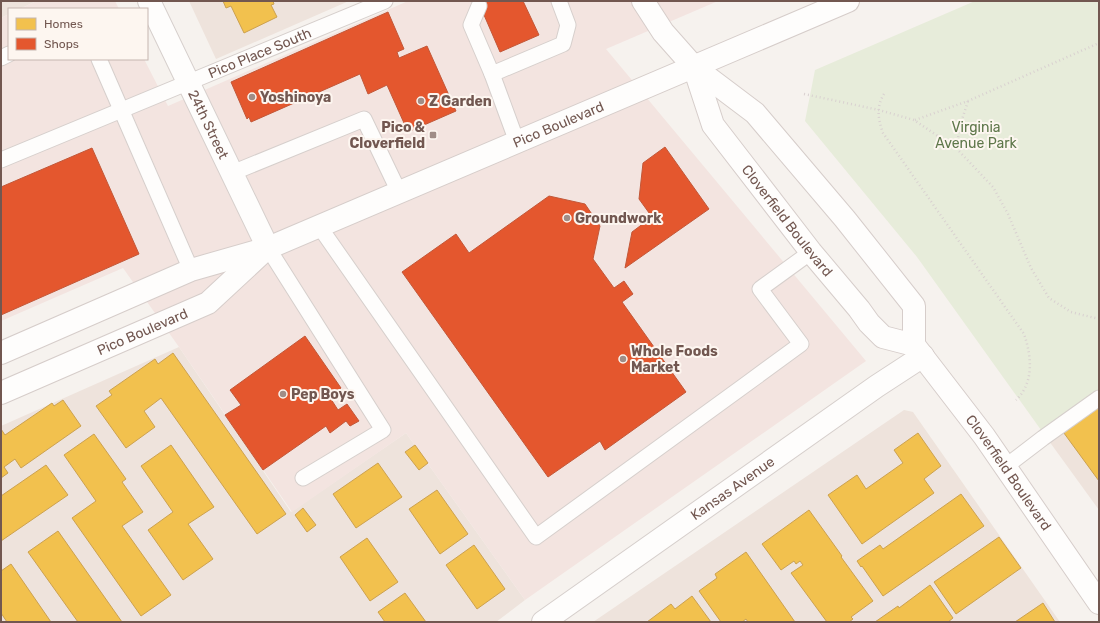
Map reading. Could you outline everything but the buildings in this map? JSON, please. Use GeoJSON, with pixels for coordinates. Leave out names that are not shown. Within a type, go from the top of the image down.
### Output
{"type":"FeatureCollection","features":[{"type":"Feature","properties":{"kind":"main road","name":"24th Street"},"geometry":{"type":"LineString","coordinates":[[149,1],[268,248]]}},
{"type":"Feature","properties":{"kind":"main road","name":"Cloverfield Boulevard"},"geometry":{"type":"LineString","coordinates":[[643,1],[663,32],[694,66],[755,113],[845,219],[914,306],[919,350],[984,436],[1097,597]]}},
{"type":"Feature","properties":{"kind":"main road","name":"Pico Boulevard"},"geometry":{"type":"LineString","coordinates":[[1,354],[191,270],[268,248],[844,2]]}},
{"type":"Feature","properties":{"kind":"main road","name":"Cloverfield Boulevard"},"geometry":{"type":"LineString","coordinates":[[694,66],[714,125],[811,252],[869,323],[883,337],[919,350]]}},
{"type":"Feature","properties":{"kind":"main road","name":"Pico Boulevard"},"geometry":{"type":"LineString","coordinates":[[1,393],[208,303],[268,248]]}},
{"type":"Feature","properties":{"kind":"main road","name":"Kansas Avenue"},"geometry":{"type":"LineString","coordinates":[[543,622],[877,386],[919,350]]}},
{"type":"Feature","properties":{"kind":"lane","name":"Pico Place South"},"geometry":{"type":"LineString","coordinates":[[1,160],[385,1]]}},
{"type":"Feature","properties":{"kind":"lane"},"geometry":{"type":"LineString","coordinates":[[492,74],[563,44],[568,25],[558,1]]}},
{"type":"Feature","properties":{"kind":"lane"},"geometry":{"type":"LineString","coordinates":[[479,6],[471,25],[492,74],[517,142]]}},
{"type":"Feature","properties":{"kind":"lane"},"geometry":{"type":"LineString","coordinates":[[98,60],[191,270]]}},
{"type":"Feature","properties":{"kind":"lane"},"geometry":{"type":"LineString","coordinates":[[232,173],[364,119],[399,192]]}},
{"type":"Feature","properties":{"kind":"lane"},"geometry":{"type":"LineString","coordinates":[[318,226],[536,537],[801,344],[760,289],[811,252]]}},
{"type":"Feature","properties":{"kind":"lane"},"geometry":{"type":"LineString","coordinates":[[268,248],[383,430],[303,478]]}},
{"type":"Feature","properties":{"kind":"lane"},"geometry":{"type":"LineString","coordinates":[[1005,467],[1099,398]]}},
{"type":"Feature","properties":{"kind":"path"},"geometry":{"type":"LineString","coordinates":[[914,120],[968,101],[1099,42]]}},
{"type":"Feature","properties":{"kind":"path"},"geometry":{"type":"LineString","coordinates":[[804,94],[879,110],[914,120],[957,149],[993,187],[1008,214],[1030,268],[1050,298],[1071,312],[1099,319]]}},
{"type":"Feature","properties":{"kind":"path"},"geometry":{"type":"LineString","coordinates":[[884,94],[880,102],[879,123],[888,140],[1024,334],[1028,347],[1030,377],[1022,395],[1016,400]]}},
{"type":"Feature","properties":{"kind":"path"},"geometry":{"type":"LineString","coordinates":[[957,149],[959,130],[968,101]]}},
{"type":"Feature","properties":{"kind":"shaded area"},"geometry":{"type":"Polygon","coordinates":[[[1,1],[36,1],[22,8],[8,8],[8,14],[1,18],[1,1]]]}},
{"type":"Feature","properties":{"kind":"shaded area"},"geometry":{"type":"Polygon","coordinates":[[[36,1],[115,1],[118,8],[22,8],[36,1]]]}},
{"type":"Feature","properties":{"kind":"shaded area"},"geometry":{"type":"Polygon","coordinates":[[[189,1],[349,1],[216,59],[189,1]]]}},
{"type":"Feature","properties":{"kind":"shaded area"},"geometry":{"type":"Polygon","coordinates":[[[408,1],[718,1],[606,49],[866,361],[525,600],[406,433],[292,512],[123,268],[1,321],[1,18],[8,14],[8,60],[145,60],[168,106],[408,1]]]}},
{"type":"Feature","properties":{"kind":"shaded area"},"geometry":{"type":"Polygon","coordinates":[[[179,347],[291,512],[406,433],[525,600],[496,622],[1,622],[1,426],[179,347]]]}},
{"type":"Feature","properties":{"kind":"shaded area"},"geometry":{"type":"Polygon","coordinates":[[[1099,390],[1099,510],[1041,430],[1099,390]]]}},
{"type":"Feature","properties":{"kind":"shaded area"},"geometry":{"type":"Polygon","coordinates":[[[904,410],[913,412],[1060,622],[593,622],[904,410]]]}},
{"type":"Feature","properties":{"kind":"green space","name":"Virginia Avenue Park"},"geometry":{"type":"Polygon","coordinates":[[[975,1],[1099,1],[1099,390],[1041,430],[917,257],[805,121],[815,70],[975,1]]]}},
{"type":"Feature","properties":{"kind":"place","name":"Yoshinoya"},"geometry":{"type":"Point","coordinates":[252,97]}},
{"type":"Feature","properties":{"kind":"place","name":"Z Garden"},"geometry":{"type":"Point","coordinates":[421,101]}},
{"type":"Feature","properties":{"kind":"place","name":"Pico & Cloverfield"},"geometry":{"type":"Point","coordinates":[433,135]}},
{"type":"Feature","properties":{"kind":"place","name":"Groundwork"},"geometry":{"type":"Point","coordinates":[567,218]}},
{"type":"Feature","properties":{"kind":"place","name":"Whole Foods Market"},"geometry":{"type":"Point","coordinates":[623,359]}},
{"type":"Feature","properties":{"kind":"place","name":"Pep Boys"},"geometry":{"type":"Point","coordinates":[283,394]}}]}
